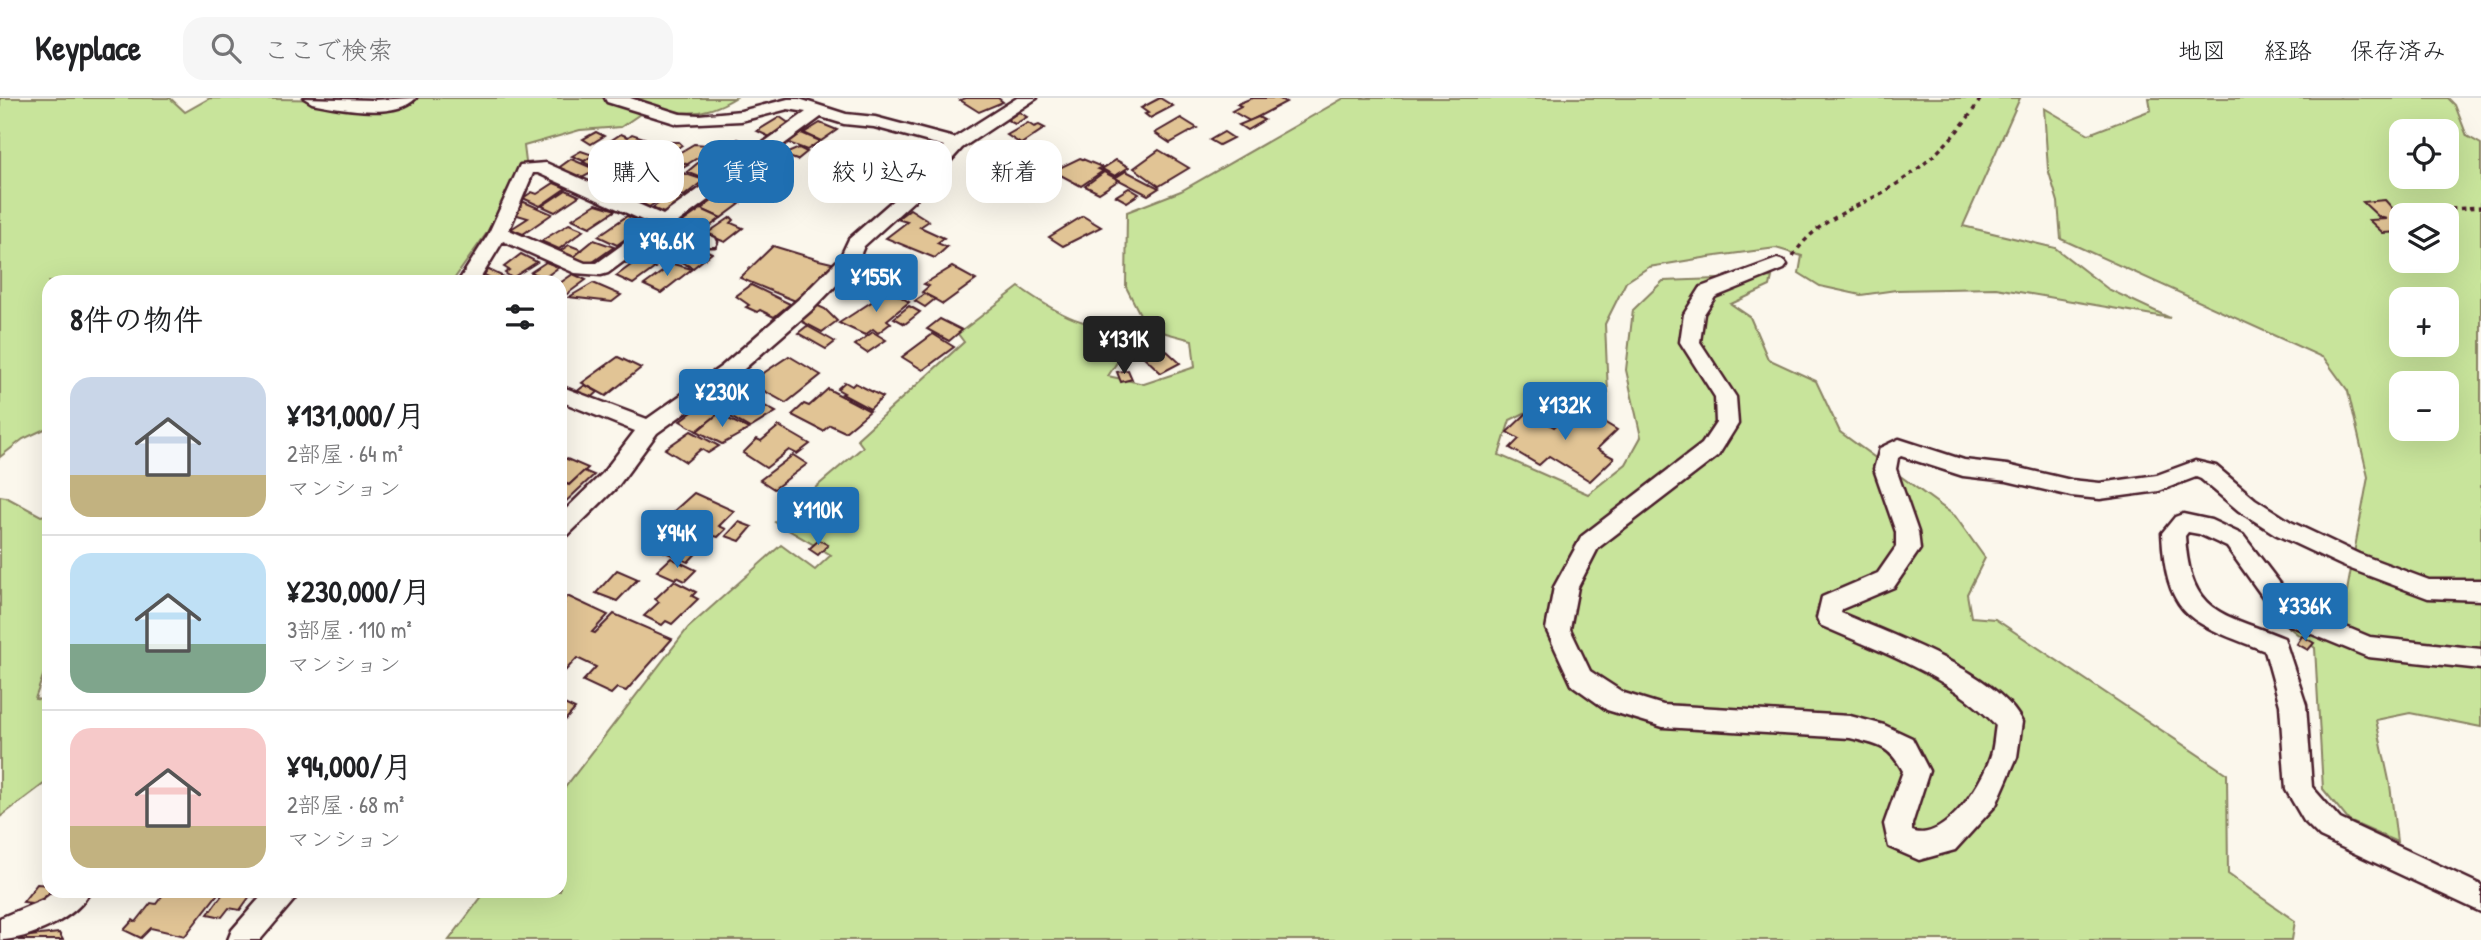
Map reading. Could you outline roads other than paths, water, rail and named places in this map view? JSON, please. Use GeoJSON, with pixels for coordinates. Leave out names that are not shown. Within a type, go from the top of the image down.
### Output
{"type":"FeatureCollection","features":[{"type":"Feature","properties":{"kind":"street"},"geometry":{"type":"LineString","coordinates":[[312,98],[355,107],[384,105],[408,98]]}},
{"type":"Feature","properties":{"kind":"street"},"geometry":{"type":"LineString","coordinates":[[613,98],[678,119],[719,120],[788,104],[799,104],[844,119],[875,122],[956,144]]}},
{"type":"Feature","properties":{"kind":"street"},"geometry":{"type":"LineString","coordinates":[[567,522],[610,480],[649,428],[729,371],[807,303],[849,261],[856,243],[912,193],[956,144],[1029,98]]}},
{"type":"Feature","properties":{"kind":"street"},"geometry":{"type":"LineString","coordinates":[[497,235],[506,235],[582,269],[600,269],[817,112]]}},
{"type":"Feature","properties":{"kind":"street"},"geometry":{"type":"LineString","coordinates":[[472,275],[497,235],[526,169],[540,167],[708,242]]}},
{"type":"Feature","properties":{"kind":"street"},"geometry":{"type":"LineString","coordinates":[[1777,265],[1709,292],[1694,314],[1689,342],[1726,397],[1727,424],[1710,450],[1590,542],[1566,587],[1558,629],[1581,678],[1616,702],[1663,716],[1850,727],[1884,736],[1903,746],[1916,771],[1898,824],[1899,838],[1919,847],[1945,841],[1987,797],[2004,757],[2009,722],[1999,708],[1958,679],[1829,618],[1830,604],[1886,580],[1908,549],[1907,532],[1885,469],[1888,454],[1899,447],[1963,468],[2007,473],[2071,488],[2100,491],[2159,483],[2195,469],[2208,472],[2246,505],[2283,528],[2351,560],[2428,589],[2481,590]]}},
{"type":"Feature","properties":{"kind":"street"},"geometry":{"type":"LineString","coordinates":[[567,396],[649,428]]}},
{"type":"Feature","properties":{"kind":"street"},"geometry":{"type":"LineString","coordinates":[[2481,659],[2368,647],[2289,614],[2235,541],[2203,526],[2183,523],[2174,533],[2174,559],[2187,596],[2203,615],[2275,645],[2293,705],[2299,790],[2314,812],[2330,828],[2481,899]]}},
{"type":"Feature","properties":{"kind":"street"},"geometry":{"type":"LineString","coordinates":[[0,937],[8,929],[53,910],[68,898]]}},
{"type":"Feature","properties":{"kind":"street"},"geometry":{"type":"LineString","coordinates":[[242,940],[278,898]]}}]}
